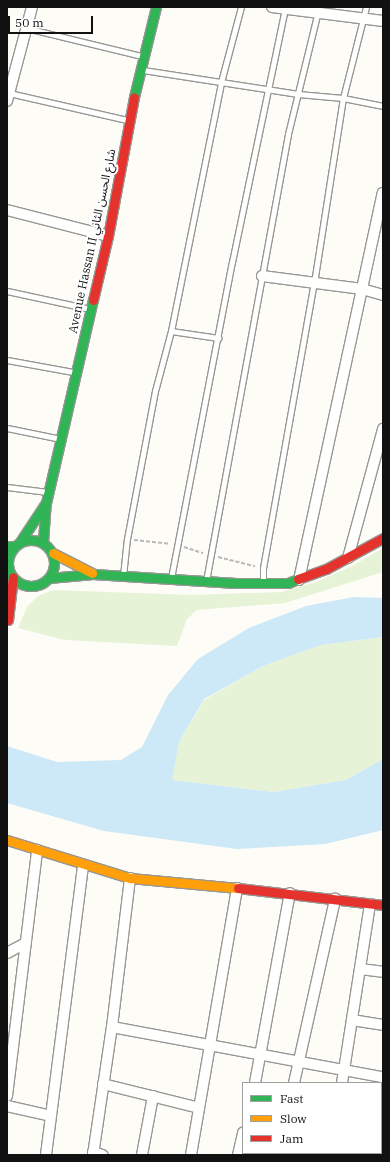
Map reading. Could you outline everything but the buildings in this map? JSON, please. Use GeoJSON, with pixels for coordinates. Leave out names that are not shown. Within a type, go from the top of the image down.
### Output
{"type":"FeatureCollection","features":[{"type":"Feature","properties":{"kind":"main road","name":"Avenue Hassan II شارع الحسن الثاني"},"geometry":{"type":"LineString","coordinates":[[43,542],[48,492],[62,439],[75,372],[92,309],[108,236],[128,120],[156,7]]}},
{"type":"Feature","properties":{"kind":"main road","name":"Avenue Hassan II شارع الحسن الثاني"},"geometry":{"type":"LineString","coordinates":[[13,577],[8,566],[9,556],[14,545],[46,503]]}},
{"type":"Feature","properties":{"kind":"main road"},"geometry":{"type":"LineString","coordinates":[[49,578],[93,574],[206,582],[262,584],[288,583],[299,580],[348,558],[383,538]]}},
{"type":"Feature","properties":{"kind":"main road"},"geometry":{"type":"LineString","coordinates":[[14,545],[32,539],[43,542],[53,553],[93,574]]}},
{"type":"Feature","properties":{"kind":"main road"},"geometry":{"type":"LineString","coordinates":[[13,577],[20,583],[30,586],[44,583],[49,578],[55,566],[53,553]]}},
{"type":"Feature","properties":{"kind":"main road"},"geometry":{"type":"LineString","coordinates":[[8,621],[13,577]]}},
{"type":"Feature","properties":{"kind":"main road"},"geometry":{"type":"LineString","coordinates":[[8,621],[21,598],[30,586]]}},
{"type":"Feature","properties":{"kind":"main road"},"geometry":{"type":"LineString","coordinates":[[7,840],[83,865],[130,878],[290,893],[383,905]]}},
{"type":"Feature","properties":{"kind":"street"},"geometry":{"type":"LineString","coordinates":[[8,97],[32,7]]}},
{"type":"Feature","properties":{"kind":"street"},"geometry":{"type":"LineString","coordinates":[[272,7],[319,10],[383,21]]}},
{"type":"Feature","properties":{"kind":"street"},"geometry":{"type":"LineString","coordinates":[[299,580],[362,289],[382,206],[383,193]]}},
{"type":"Feature","properties":{"kind":"street"},"geometry":{"type":"LineString","coordinates":[[7,210],[108,236]]}},
{"type":"Feature","properties":{"kind":"street"},"geometry":{"type":"LineString","coordinates":[[262,276],[362,289],[383,295]]}},
{"type":"Feature","properties":{"kind":"street"},"geometry":{"type":"LineString","coordinates":[[348,558],[383,429]]}},
{"type":"Feature","properties":{"kind":"street"},"geometry":{"type":"LineString","coordinates":[[7,1096],[37,850]]}},
{"type":"Feature","properties":{"kind":"street"},"geometry":{"type":"LineString","coordinates":[[46,1155],[83,865]]}},
{"type":"Feature","properties":{"kind":"street"},"geometry":{"type":"LineString","coordinates":[[96,1154],[103,1084],[112,1027],[130,878]]}},
{"type":"Feature","properties":{"kind":"street"},"geometry":{"type":"LineString","coordinates":[[191,1155],[237,888]]}},
{"type":"Feature","properties":{"kind":"street"},"geometry":{"type":"LineString","coordinates":[[255,1082],[290,893]]}},
{"type":"Feature","properties":{"kind":"street"},"geometry":{"type":"LineString","coordinates":[[294,1082],[297,1061],[336,899]]}},
{"type":"Feature","properties":{"kind":"street"},"geometry":{"type":"LineString","coordinates":[[342,1082],[370,904]]}},
{"type":"Feature","properties":{"kind":"street"},"geometry":{"type":"LineString","coordinates":[[7,953],[26,943]]}},
{"type":"Feature","properties":{"kind":"street"},"geometry":{"type":"LineString","coordinates":[[360,969],[383,972]]}},
{"type":"Feature","properties":{"kind":"street"},"geometry":{"type":"LineString","coordinates":[[352,1020],[383,1026]]}},
{"type":"Feature","properties":{"kind":"street"},"geometry":{"type":"LineString","coordinates":[[112,1027],[383,1076]]}},
{"type":"Feature","properties":{"kind":"street"},"geometry":{"type":"LineString","coordinates":[[103,1084],[199,1108]]}},
{"type":"Feature","properties":{"kind":"street"},"geometry":{"type":"LineString","coordinates":[[142,1155],[153,1096]]}},
{"type":"Feature","properties":{"kind":"street"},"geometry":{"type":"LineString","coordinates":[[7,1106],[51,1116]]}},
{"type":"Feature","properties":{"kind":"street"},"geometry":{"type":"LineString","coordinates":[[238,1155],[242,1137]]}},
{"type":"Feature","properties":{"kind":"street"},"geometry":{"type":"LineString","coordinates":[[331,1154],[342,1155]]}},
{"type":"Feature","properties":{"kind":"lane"},"geometry":{"type":"LineString","coordinates":[[123,576],[127,539],[155,391],[171,331],[221,82],[241,7]]}},
{"type":"Feature","properties":{"kind":"lane"},"geometry":{"type":"LineString","coordinates":[[262,584],[263,568],[314,283],[343,98],[366,7]]}},
{"type":"Feature","properties":{"kind":"lane"},"geometry":{"type":"LineString","coordinates":[[171,579],[284,8]]}},
{"type":"Feature","properties":{"kind":"lane"},"geometry":{"type":"LineString","coordinates":[[206,582],[288,134],[319,10]]}},
{"type":"Feature","properties":{"kind":"lane"},"geometry":{"type":"LineString","coordinates":[[26,28],[143,56]]}},
{"type":"Feature","properties":{"kind":"lane"},"geometry":{"type":"LineString","coordinates":[[140,69],[298,94],[343,98],[383,106]]}},
{"type":"Feature","properties":{"kind":"lane"},"geometry":{"type":"LineString","coordinates":[[8,97],[128,120]]}},
{"type":"Feature","properties":{"kind":"lane"},"geometry":{"type":"LineString","coordinates":[[7,291],[92,309]]}},
{"type":"Feature","properties":{"kind":"lane"},"geometry":{"type":"LineString","coordinates":[[171,331],[218,338]]}},
{"type":"Feature","properties":{"kind":"lane"},"geometry":{"type":"LineString","coordinates":[[7,360],[75,372]]}},
{"type":"Feature","properties":{"kind":"lane"},"geometry":{"type":"LineString","coordinates":[[7,428],[62,439]]}},
{"type":"Feature","properties":{"kind":"lane"},"geometry":{"type":"LineString","coordinates":[[7,487],[48,492]]}},
{"type":"Feature","properties":{"kind":"path"},"geometry":{"type":"LineString","coordinates":[[127,539],[177,545],[263,568]]}},
{"type":"Feature","properties":{"kind":"green space"},"geometry":{"type":"Polygon","coordinates":[[[383,548],[383,572],[285,603],[197,610],[187,619],[177,646],[65,640],[18,628],[27,607],[38,596],[53,590],[192,595],[281,592],[316,582],[352,566],[383,548]]]}},
{"type":"Feature","properties":{"kind":"green space"},"geometry":{"type":"Polygon","coordinates":[[[383,637],[383,759],[346,780],[274,792],[171,780],[179,742],[204,700],[263,666],[321,645],[383,637]]]}},
{"type":"Feature","properties":{"kind":"water"},"geometry":{"type":"Polygon","coordinates":[[[354,597],[383,598],[383,637],[321,645],[263,666],[204,699],[179,742],[172,780],[274,792],[346,780],[383,759],[383,830],[325,844],[237,849],[104,831],[7,803],[7,746],[57,762],[121,760],[142,747],[168,695],[198,659],[249,628],[306,606],[354,597]]]}},
{"type":"Feature","properties":{"kind":"traffic: fast"},"geometry":{"type":"LineString","coordinates":[[134,97],[156,7]]}},
{"type":"Feature","properties":{"kind":"traffic: fast"},"geometry":{"type":"LineString","coordinates":[[43,542],[46,503],[93,300]]}},
{"type":"Feature","properties":{"kind":"traffic: fast"},"geometry":{"type":"LineString","coordinates":[[20,542],[45,504]]}},
{"type":"Feature","properties":{"kind":"traffic: fast"},"geometry":{"type":"LineString","coordinates":[[26,540],[36,540],[44,544],[50,550],[54,558],[54,563],[54,568],[50,576],[44,582],[36,586],[26,586],[18,582],[12,576],[8,568],[8,558],[12,550],[18,544],[26,540]]}},
{"type":"Feature","properties":{"kind":"traffic: fast"},"geometry":{"type":"LineString","coordinates":[[7,546],[15,546]]}},
{"type":"Feature","properties":{"kind":"traffic: fast"},"geometry":{"type":"LineString","coordinates":[[49,578],[93,574],[236,583],[288,583],[298,579]]}},
{"type":"Feature","properties":{"kind":"traffic: slow"},"geometry":{"type":"LineString","coordinates":[[53,553],[92,573]]}},
{"type":"Feature","properties":{"kind":"traffic: slow"},"geometry":{"type":"LineString","coordinates":[[7,840],[130,878],[238,888]]}},
{"type":"Feature","properties":{"kind":"traffic: jam"},"geometry":{"type":"LineString","coordinates":[[93,300],[108,236],[134,97]]}},
{"type":"Feature","properties":{"kind":"traffic: jam"},"geometry":{"type":"LineString","coordinates":[[298,579],[326,569],[383,538]]}},
{"type":"Feature","properties":{"kind":"traffic: jam"},"geometry":{"type":"LineString","coordinates":[[8,620],[13,577]]}},
{"type":"Feature","properties":{"kind":"traffic: jam"},"geometry":{"type":"LineString","coordinates":[[238,888],[383,905]]}}]}
